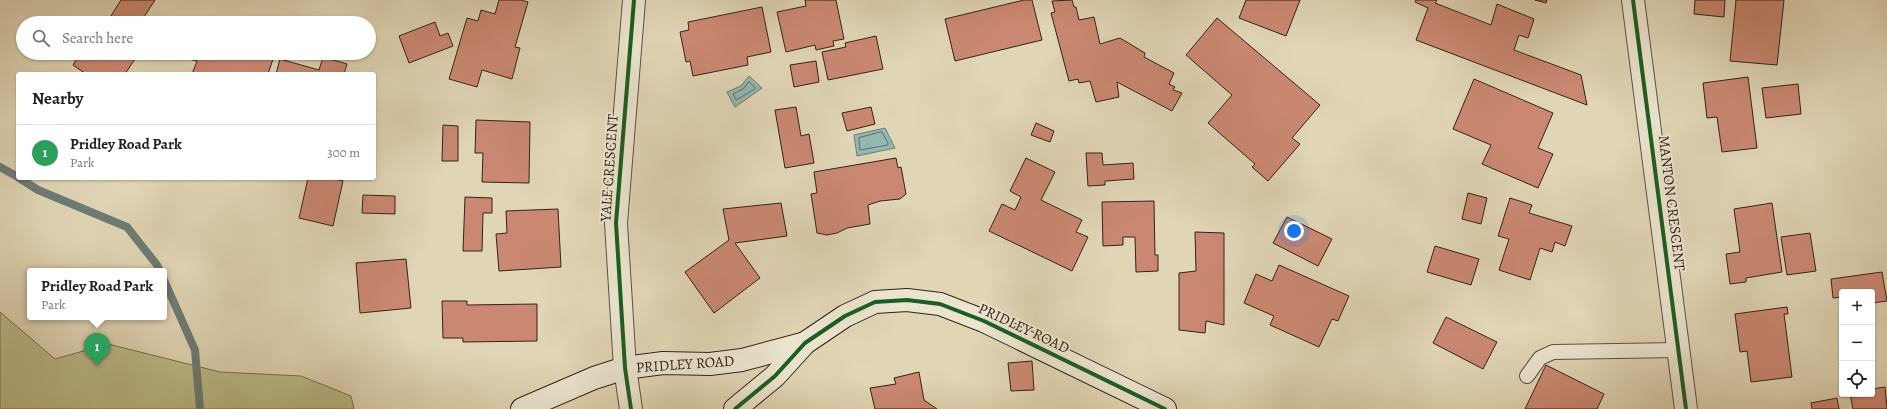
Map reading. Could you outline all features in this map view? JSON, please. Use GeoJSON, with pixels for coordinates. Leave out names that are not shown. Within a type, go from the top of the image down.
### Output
{"type":"FeatureCollection","features":[{"type":"Feature","properties":{"kind":"street","name":"YALE CRESCENT"},"geometry":{"type":"LineString","coordinates":[[631,409],[625,368],[616,223],[634,0]]}},
{"type":"Feature","properties":{"kind":"street","name":"MANTON CRESCENT"},"geometry":{"type":"LineString","coordinates":[[1633,0],[1686,409]]}},
{"type":"Feature","properties":{"kind":"street","name":"PRIDLEY ROAD"},"geometry":{"type":"LineString","coordinates":[[735,409],[775,376],[805,343],[845,316],[875,302],[907,300],[940,304],[984,321],[1165,409]]}},
{"type":"Feature","properties":{"kind":"street","name":"PRIDLEY ROAD"},"geometry":{"type":"LineString","coordinates":[[522,409],[594,378],[625,368],[663,363],[710,364],[736,361],[805,343]]}},
{"type":"Feature","properties":{"kind":"lane"},"geometry":{"type":"LineString","coordinates":[[1527,376],[1540,358],[1553,352],[1679,350]]}},
{"type":"Feature","properties":{"kind":"green space"},"geometry":{"type":"Polygon","coordinates":[[[0,312],[55,359],[108,344],[220,372],[301,376],[351,396],[354,409],[0,409],[0,312]]]}},
{"type":"Feature","properties":{"kind":"water"},"geometry":{"type":"Polygon","coordinates":[[[749,76],[762,88],[735,107],[727,92],[741,86],[749,76]]]}},
{"type":"Feature","properties":{"kind":"water"},"geometry":{"type":"Polygon","coordinates":[[[885,128],[895,148],[857,156],[854,135],[885,128]]]}},
{"type":"Feature","properties":{"kind":"building"},"geometry":{"type":"Polygon","coordinates":[[[121,0],[155,0],[145,16],[111,16],[121,0]]]}},
{"type":"Feature","properties":{"kind":"building"},"geometry":{"type":"Polygon","coordinates":[[[499,0],[521,0],[528,2],[515,47],[520,48],[512,79],[482,70],[477,87],[449,79],[467,18],[478,21],[481,10],[495,14],[499,0]]]}},
{"type":"Feature","properties":{"kind":"building"},"geometry":{"type":"Polygon","coordinates":[[[805,0],[836,0],[844,39],[833,41],[834,46],[816,50],[815,45],[786,52],[777,12],[806,6],[805,0]]]}},
{"type":"Feature","properties":{"kind":"building"},"geometry":{"type":"Polygon","coordinates":[[[1024,0],[1032,0],[1042,40],[955,61],[945,19],[1024,0]]]}},
{"type":"Feature","properties":{"kind":"building"},"geometry":{"type":"Polygon","coordinates":[[[1072,0],[1074,7],[1076,7],[1079,20],[1094,17],[1100,44],[1120,38],[1145,53],[1144,57],[1174,73],[1169,84],[1175,87],[1173,90],[1182,93],[1172,111],[1117,82],[1119,97],[1096,102],[1090,81],[1079,83],[1078,79],[1069,81],[1051,13],[1055,12],[1052,1],[1072,0]]]}},
{"type":"Feature","properties":{"kind":"building"},"geometry":{"type":"Polygon","coordinates":[[[1246,0],[1300,0],[1286,36],[1239,18],[1246,0]]]}},
{"type":"Feature","properties":{"kind":"building"},"geometry":{"type":"Polygon","coordinates":[[[1416,0],[1437,0],[1435,3],[1491,25],[1497,4],[1534,19],[1528,38],[1519,35],[1514,50],[1581,75],[1587,105],[1416,40],[1428,8],[1415,2],[1416,0]]]}},
{"type":"Feature","properties":{"kind":"building"},"geometry":{"type":"Polygon","coordinates":[[[1535,0],[1547,0],[1546,3],[1535,0]]]}},
{"type":"Feature","properties":{"kind":"building"},"geometry":{"type":"Polygon","coordinates":[[[1695,0],[1725,0],[1724,17],[1694,14],[1695,0]]]}},
{"type":"Feature","properties":{"kind":"building"},"geometry":{"type":"Polygon","coordinates":[[[1736,0],[1784,0],[1777,65],[1730,61],[1736,0]]]}},
{"type":"Feature","properties":{"kind":"building"},"geometry":{"type":"Polygon","coordinates":[[[762,7],[771,52],[747,57],[748,65],[693,76],[690,61],[686,62],[680,32],[689,30],[688,22],[762,7]]]}},
{"type":"Feature","properties":{"kind":"building"},"geometry":{"type":"Polygon","coordinates":[[[1217,18],[1320,105],[1292,138],[1300,144],[1268,181],[1252,167],[1255,164],[1208,123],[1232,95],[1186,55],[1217,18]]]}},
{"type":"Feature","properties":{"kind":"building"},"geometry":{"type":"Polygon","coordinates":[[[435,22],[440,36],[448,33],[453,46],[409,63],[399,36],[435,22]]]}},
{"type":"Feature","properties":{"kind":"building"},"geometry":{"type":"Polygon","coordinates":[[[876,36],[883,69],[828,80],[822,52],[846,47],[845,43],[876,36]]]}},
{"type":"Feature","properties":{"kind":"building"},"geometry":{"type":"Polygon","coordinates":[[[76,60],[134,60],[126,72],[83,72],[73,65],[76,60]]]}},
{"type":"Feature","properties":{"kind":"building"},"geometry":{"type":"Polygon","coordinates":[[[193,60],[273,60],[269,72],[193,72],[197,61],[193,60]]]}},
{"type":"Feature","properties":{"kind":"building"},"geometry":{"type":"Polygon","coordinates":[[[280,60],[319,70],[322,60],[333,60],[347,64],[345,72],[277,72],[280,60]]]}},
{"type":"Feature","properties":{"kind":"building"},"geometry":{"type":"Polygon","coordinates":[[[816,61],[819,82],[794,87],[790,65],[816,61]]]}},
{"type":"Feature","properties":{"kind":"building"},"geometry":{"type":"Polygon","coordinates":[[[1748,77],[1757,148],[1722,152],[1717,117],[1707,118],[1703,83],[1748,77]]]}},
{"type":"Feature","properties":{"kind":"building"},"geometry":{"type":"Polygon","coordinates":[[[1474,79],[1553,113],[1538,148],[1553,154],[1538,188],[1482,164],[1491,145],[1453,129],[1474,79]]]}},
{"type":"Feature","properties":{"kind":"building"},"geometry":{"type":"Polygon","coordinates":[[[1798,84],[1801,114],[1766,118],[1762,88],[1798,84]]]}},
{"type":"Feature","properties":{"kind":"building"},"geometry":{"type":"Polygon","coordinates":[[[796,107],[801,136],[809,134],[814,163],[785,168],[775,110],[796,107]]]}},
{"type":"Feature","properties":{"kind":"building"},"geometry":{"type":"Polygon","coordinates":[[[871,107],[875,124],[847,131],[842,113],[871,107]]]}},
{"type":"Feature","properties":{"kind":"building"},"geometry":{"type":"Polygon","coordinates":[[[476,120],[530,122],[529,183],[482,182],[483,153],[475,153],[476,120]]]}},
{"type":"Feature","properties":{"kind":"building"},"geometry":{"type":"Polygon","coordinates":[[[1036,123],[1054,131],[1050,142],[1031,135],[1036,123]]]}},
{"type":"Feature","properties":{"kind":"building"},"geometry":{"type":"Polygon","coordinates":[[[443,125],[458,126],[458,161],[442,161],[443,125]]]}},
{"type":"Feature","properties":{"kind":"building"},"geometry":{"type":"Polygon","coordinates":[[[1086,153],[1102,153],[1103,165],[1133,163],[1134,179],[1105,181],[1105,185],[1088,186],[1086,153]]]}},
{"type":"Feature","properties":{"kind":"building"},"geometry":{"type":"Polygon","coordinates":[[[896,158],[898,168],[901,167],[906,194],[900,199],[880,201],[868,205],[870,224],[847,228],[837,233],[827,235],[817,233],[811,194],[817,193],[814,172],[896,158]]]}},
{"type":"Feature","properties":{"kind":"building"},"geometry":{"type":"Polygon","coordinates":[[[1026,158],[1055,172],[1041,200],[1082,220],[1076,232],[1088,237],[1072,271],[989,231],[1002,204],[1015,210],[1021,197],[1010,191],[1026,158]]]}},
{"type":"Feature","properties":{"kind":"building"},"geometry":{"type":"Polygon","coordinates":[[[308,180],[343,181],[333,226],[299,218],[308,180]]]}},
{"type":"Feature","properties":{"kind":"building"},"geometry":{"type":"Polygon","coordinates":[[[1468,193],[1487,198],[1481,224],[1462,219],[1468,193]]]}},
{"type":"Feature","properties":{"kind":"building"},"geometry":{"type":"Polygon","coordinates":[[[363,195],[395,196],[395,214],[362,213],[363,195]]]}},
{"type":"Feature","properties":{"kind":"building"},"geometry":{"type":"Polygon","coordinates":[[[465,197],[492,198],[492,213],[483,213],[482,251],[463,251],[465,197]]]}},
{"type":"Feature","properties":{"kind":"building"},"geometry":{"type":"Polygon","coordinates":[[[1510,198],[1532,205],[1529,213],[1572,226],[1565,246],[1555,242],[1552,252],[1540,248],[1530,280],[1499,270],[1509,239],[1498,236],[1510,198]]]}},
{"type":"Feature","properties":{"kind":"building"},"geometry":{"type":"Polygon","coordinates":[[[1154,201],[1155,255],[1158,255],[1158,271],[1136,272],[1135,237],[1123,237],[1123,245],[1103,246],[1102,202],[1154,201]]]}},
{"type":"Feature","properties":{"kind":"building"},"geometry":{"type":"Polygon","coordinates":[[[781,203],[787,236],[735,243],[760,278],[714,313],[685,272],[729,240],[723,209],[781,203]]]}},
{"type":"Feature","properties":{"kind":"building"},"geometry":{"type":"Polygon","coordinates":[[[1772,203],[1782,272],[1746,278],[1746,282],[1730,284],[1726,254],[1740,252],[1734,209],[1772,203]]]}},
{"type":"Feature","properties":{"kind":"building"},"geometry":{"type":"Polygon","coordinates":[[[558,209],[561,267],[499,271],[496,234],[507,233],[506,211],[558,209]]]}},
{"type":"Feature","properties":{"kind":"building"},"geometry":{"type":"Polygon","coordinates":[[[1287,217],[1332,239],[1318,266],[1273,243],[1287,217]]]}},
{"type":"Feature","properties":{"kind":"building"},"geometry":{"type":"Polygon","coordinates":[[[1195,232],[1224,233],[1224,325],[1206,321],[1205,333],[1179,330],[1179,273],[1196,271],[1195,232]]]}},
{"type":"Feature","properties":{"kind":"building"},"geometry":{"type":"Polygon","coordinates":[[[1810,233],[1816,271],[1787,275],[1781,237],[1810,233]]]}},
{"type":"Feature","properties":{"kind":"building"},"geometry":{"type":"Polygon","coordinates":[[[1435,246],[1479,259],[1471,285],[1427,272],[1435,246]]]}},
{"type":"Feature","properties":{"kind":"building"},"geometry":{"type":"Polygon","coordinates":[[[406,259],[411,308],[360,313],[356,263],[406,259]]]}},
{"type":"Feature","properties":{"kind":"building"},"geometry":{"type":"Polygon","coordinates":[[[1279,265],[1349,296],[1338,321],[1332,319],[1319,347],[1270,325],[1274,316],[1244,303],[1256,274],[1272,281],[1279,265]]]}},
{"type":"Feature","properties":{"kind":"building"},"geometry":{"type":"Polygon","coordinates":[[[1882,272],[1887,301],[1875,303],[1875,289],[1839,289],[1839,297],[1833,298],[1831,279],[1882,272]]]}},
{"type":"Feature","properties":{"kind":"building"},"geometry":{"type":"Polygon","coordinates":[[[442,301],[467,301],[467,305],[537,304],[537,341],[463,342],[463,338],[443,338],[442,301]]]}},
{"type":"Feature","properties":{"kind":"building"},"geometry":{"type":"Polygon","coordinates":[[[1787,307],[1788,314],[1784,314],[1792,377],[1751,382],[1747,351],[1740,352],[1735,314],[1787,307]]]}},
{"type":"Feature","properties":{"kind":"building"},"geometry":{"type":"Polygon","coordinates":[[[1446,317],[1497,342],[1483,369],[1433,343],[1446,317]]]}},
{"type":"Feature","properties":{"kind":"building"},"geometry":{"type":"Polygon","coordinates":[[[1032,361],[1034,390],[1011,391],[1008,363],[1032,361]]]}},
{"type":"Feature","properties":{"kind":"building"},"geometry":{"type":"Polygon","coordinates":[[[1546,365],[1604,394],[1597,409],[1525,409],[1546,365]]]}},
{"type":"Feature","properties":{"kind":"building"},"geometry":{"type":"Polygon","coordinates":[[[919,372],[924,400],[937,409],[875,409],[870,388],[896,384],[894,378],[919,372]]]}},
{"type":"Feature","properties":{"kind":"building"},"geometry":{"type":"Polygon","coordinates":[[[1885,387],[1887,409],[1853,409],[1851,397],[1875,397],[1875,389],[1885,387]]]}},
{"type":"Feature","properties":{"kind":"building"},"geometry":{"type":"Polygon","coordinates":[[[1837,398],[1839,409],[1812,409],[1811,403],[1837,398]]]}},
{"type":"Feature","properties":{"kind":"waterway"},"geometry":{"type":"LineString","coordinates":[[0,167],[16,176]]}},
{"type":"Feature","properties":{"kind":"waterway"},"geometry":{"type":"LineString","coordinates":[[22,180],[38,190],[127,227],[158,268]]}},
{"type":"Feature","properties":{"kind":"waterway"},"geometry":{"type":"LineString","coordinates":[[167,287],[195,350],[200,409]]}},
{"type":"Feature","properties":{"kind":"cycle path"},"geometry":{"type":"LineString","coordinates":[[631,409],[625,368],[616,223],[634,0]]}},
{"type":"Feature","properties":{"kind":"cycle path"},"geometry":{"type":"LineString","coordinates":[[1633,0],[1686,409]]}},
{"type":"Feature","properties":{"kind":"cycle path"},"geometry":{"type":"LineString","coordinates":[[735,409],[775,376],[805,343],[845,316],[875,302],[907,300],[940,304],[984,321],[1165,409]]}},
{"type":"Feature","properties":{"kind":"place","name":"Pridley Road Park"},"geometry":{"type":"Point","coordinates":[97,366]}}]}
